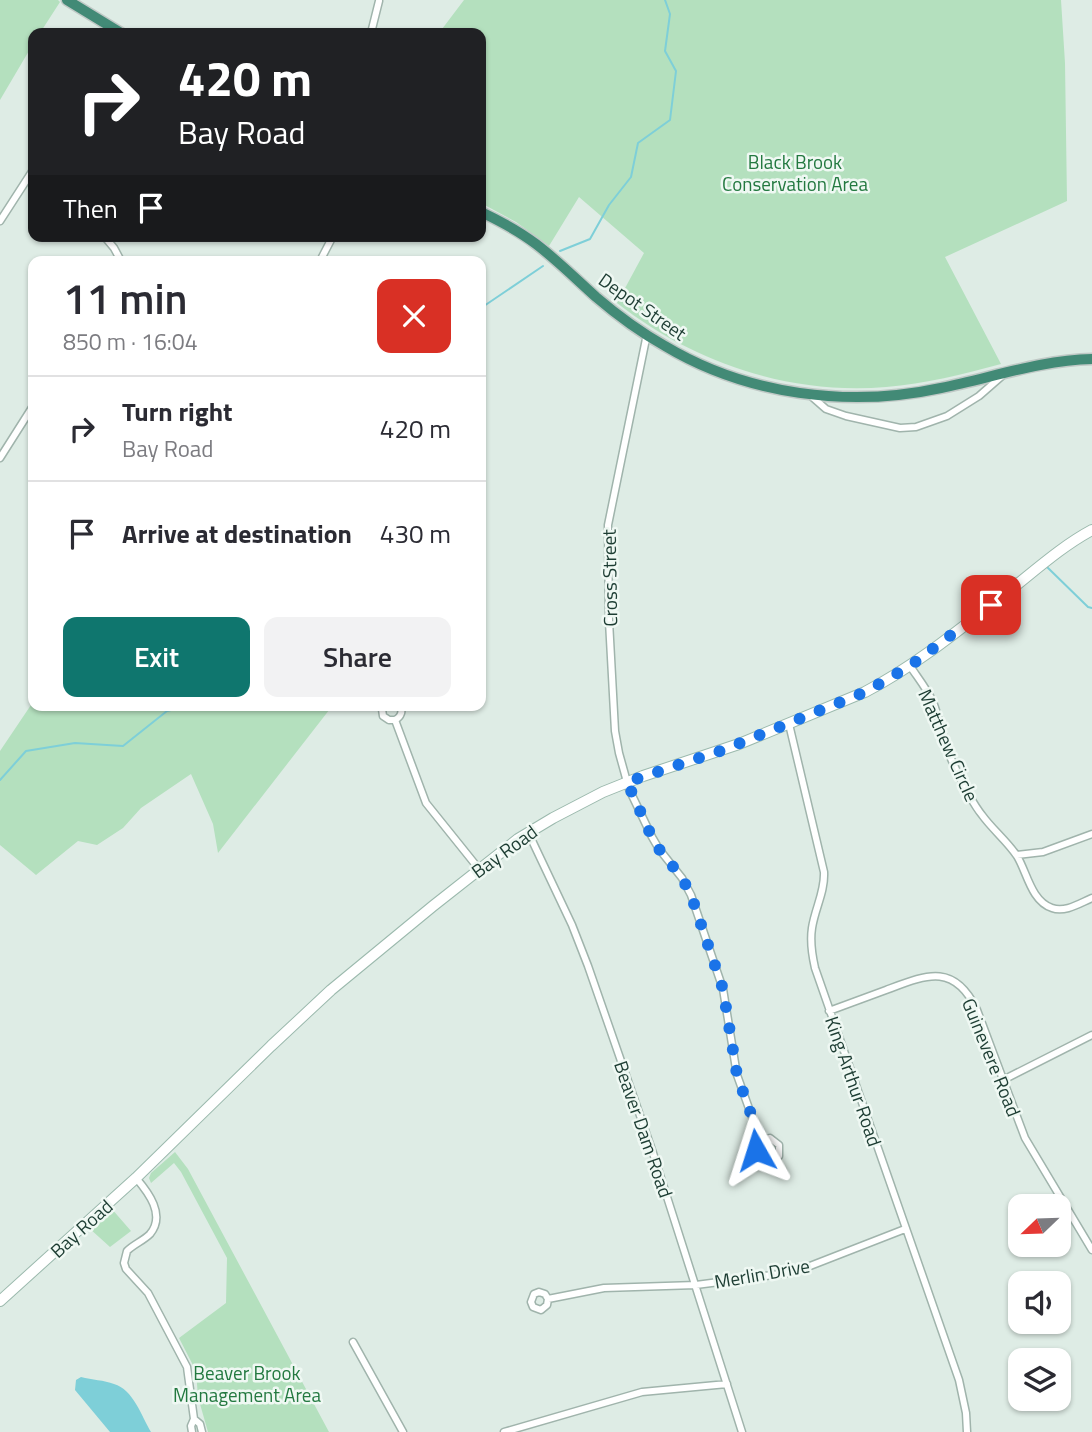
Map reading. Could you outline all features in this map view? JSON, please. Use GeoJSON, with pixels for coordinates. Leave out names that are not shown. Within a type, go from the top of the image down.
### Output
{"type":"FeatureCollection","features":[{"type":"Feature","properties":{"kind":"highway"},"geometry":{"type":"LineString","coordinates":[[67,0],[110,28]]}},
{"type":"Feature","properties":{"kind":"highway","name":"Depot Street"},"geometry":{"type":"LineString","coordinates":[[486,215],[537,245],[610,308],[673,351],[761,386],[851,398],[898,396],[1059,362],[1092,359]]}},
{"type":"Feature","properties":{"kind":"main road","name":"Bay Road"},"geometry":{"type":"LineString","coordinates":[[0,1301],[136,1178],[331,990],[528,832],[584,801],[627,782],[714,753],[865,692],[910,666],[1069,544],[1092,530]]}},
{"type":"Feature","properties":{"kind":"street"},"geometry":{"type":"LineString","coordinates":[[373,28],[381,0]]}},
{"type":"Feature","properties":{"kind":"street"},"geometry":{"type":"LineString","coordinates":[[0,221],[28,178]]}},
{"type":"Feature","properties":{"kind":"street","name":"Cross Street"},"geometry":{"type":"LineString","coordinates":[[647,334],[608,525],[614,719],[618,753],[627,782],[655,844],[682,878],[691,895],[723,989],[737,1075],[762,1140]]}},
{"type":"Feature","properties":{"kind":"street"},"geometry":{"type":"LineString","coordinates":[[809,394],[827,409],[846,416],[900,428],[916,427],[955,412],[979,396],[1005,373]]}},
{"type":"Feature","properties":{"kind":"street"},"geometry":{"type":"LineString","coordinates":[[0,458],[28,414]]}},
{"type":"Feature","properties":{"kind":"street","name":"Matthew Circle"},"geometry":{"type":"LineString","coordinates":[[910,666],[933,704],[948,752],[974,803],[1017,855],[1043,903],[1062,910],[1092,898]]}},
{"type":"Feature","properties":{"kind":"street"},"geometry":{"type":"LineString","coordinates":[[382,711],[383,716],[389,720],[395,720],[402,711]]}},
{"type":"Feature","properties":{"kind":"street"},"geometry":{"type":"LineString","coordinates":[[395,720],[426,803],[479,869]]}},
{"type":"Feature","properties":{"kind":"street","name":"King Arthur Road"},"geometry":{"type":"LineString","coordinates":[[789,724],[824,867],[823,889],[811,938],[815,968],[959,1380],[967,1432]]}},
{"type":"Feature","properties":{"kind":"street","name":"Beaver Dam Road"},"geometry":{"type":"LineString","coordinates":[[528,832],[582,949],[649,1140],[742,1432]]}},
{"type":"Feature","properties":{"kind":"street"},"geometry":{"type":"LineString","coordinates":[[1017,855],[1043,852],[1092,834]]}},
{"type":"Feature","properties":{"kind":"street","name":"Guinevere Road"},"geometry":{"type":"LineString","coordinates":[[829,1011],[913,980],[936,976],[960,984],[971,997],[1027,1143],[1092,1250]]}},
{"type":"Feature","properties":{"kind":"street"},"geometry":{"type":"LineString","coordinates":[[1003,1080],[1092,1035]]}},
{"type":"Feature","properties":{"kind":"street"},"geometry":{"type":"LineString","coordinates":[[136,1178],[152,1199],[156,1222],[150,1233],[127,1251],[124,1263],[130,1275],[148,1293],[183,1359],[189,1376],[194,1419],[192,1432]]}},
{"type":"Feature","properties":{"kind":"street","name":"Merlin Drive"},"geometry":{"type":"LineString","coordinates":[[548,1299],[604,1288],[696,1285],[793,1272],[905,1229]]}},
{"type":"Feature","properties":{"kind":"street"},"geometry":{"type":"LineString","coordinates":[[353,1342],[402,1432]]}},
{"type":"Feature","properties":{"kind":"street"},"geometry":{"type":"LineString","coordinates":[[504,1432],[642,1392],[727,1384]]}},
{"type":"Feature","properties":{"kind":"street"},"geometry":{"type":"LineString","coordinates":[[194,1419],[200,1424],[202,1432]]}},
{"type":"Feature","properties":{"kind":"green space"},"geometry":{"type":"Polygon","coordinates":[[[0,0],[58,0],[60,2],[43,28],[28,28],[28,52],[0,100],[0,0]]]}},
{"type":"Feature","properties":{"kind":"green space","name":"Black Brook Conservation Area"},"geometry":{"type":"Polygon","coordinates":[[[464,0],[1061,0],[1065,63],[1067,201],[945,257],[1001,364],[901,386],[814,386],[744,370],[678,343],[617,303],[644,253],[579,197],[549,246],[516,222],[486,206],[486,28],[443,28],[464,0]]]}},
{"type":"Feature","properties":{"kind":"green space"},"geometry":{"type":"Polygon","coordinates":[[[28,709],[328,711],[218,853],[213,824],[191,774],[141,808],[123,828],[97,845],[78,841],[36,875],[0,845],[0,751],[28,709]]]}},
{"type":"Feature","properties":{"kind":"green space","name":"Beaver Brook Management Area"},"geometry":{"type":"Polygon","coordinates":[[[175,1152],[188,1169],[329,1432],[208,1432],[198,1397],[196,1371],[179,1338],[226,1303],[227,1258],[174,1163],[151,1183],[151,1173],[175,1152]]]}},
{"type":"Feature","properties":{"kind":"green space"},"geometry":{"type":"Polygon","coordinates":[[[111,1208],[131,1231],[110,1247],[89,1228],[111,1208]]]}},
{"type":"Feature","properties":{"kind":"water"},"geometry":{"type":"Polygon","coordinates":[[[81,1377],[121,1387],[132,1397],[151,1432],[110,1432],[75,1390],[76,1380],[81,1377]]]}},
{"type":"Feature","properties":{"kind":"waterway"},"geometry":{"type":"LineString","coordinates":[[560,251],[590,239],[609,205],[631,177],[638,143],[670,120],[676,71],[665,51],[670,14],[665,0]]}},
{"type":"Feature","properties":{"kind":"waterway"},"geometry":{"type":"LineString","coordinates":[[486,305],[543,266]]}},
{"type":"Feature","properties":{"kind":"waterway"},"geometry":{"type":"LineString","coordinates":[[1046,566],[1092,608]]}},
{"type":"Feature","properties":{"kind":"waterway"},"geometry":{"type":"LineString","coordinates":[[0,780],[26,751],[75,743],[123,746],[167,711]]}},
{"type":"Feature","properties":{"kind":"route"},"geometry":{"type":"LineString","coordinates":[[756,1150],[758,1142],[762,1140],[737,1075],[723,989],[689,888],[655,844],[627,782],[723,750],[865,692],[910,666],[991,605]]}}]}
